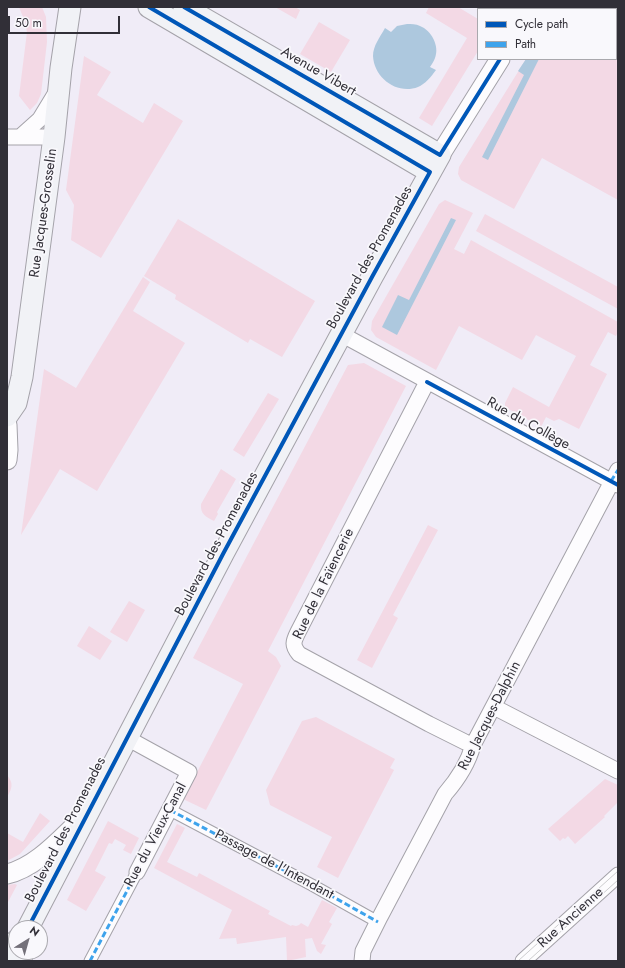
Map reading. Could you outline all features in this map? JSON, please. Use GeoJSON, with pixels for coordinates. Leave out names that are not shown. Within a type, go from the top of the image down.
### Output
{"type":"FeatureCollection","features":[{"type":"Feature","properties":{"kind":"main road","name":"Rue Jacques-Grosselin"},"geometry":{"type":"LineString","coordinates":[[7,416],[16,403],[22,377],[70,7]]}},
{"type":"Feature","properties":{"kind":"main road","name":"Avenue Vibert"},"geometry":{"type":"LineString","coordinates":[[149,7],[435,164]]}},
{"type":"Feature","properties":{"kind":"main road","name":"Avenue Vibert"},"geometry":{"type":"LineString","coordinates":[[184,7],[435,164]]}},
{"type":"Feature","properties":{"kind":"main road","name":"Boulevard des Promenades"},"geometry":{"type":"LineString","coordinates":[[31,920],[219,561],[341,334],[435,164]]}},
{"type":"Feature","properties":{"kind":"street","name":"Boulevard des Promenades"},"geometry":{"type":"LineString","coordinates":[[435,164],[499,60]]}},
{"type":"Feature","properties":{"kind":"street"},"geometry":{"type":"LineString","coordinates":[[14,137],[40,119],[59,88]]}},
{"type":"Feature","properties":{"kind":"street"},"geometry":{"type":"LineString","coordinates":[[14,137],[54,137]]}},
{"type":"Feature","properties":{"kind":"street","name":"Rue du Collège"},"geometry":{"type":"LineString","coordinates":[[341,334],[427,382],[616,479]]}},
{"type":"Feature","properties":{"kind":"street","name":"Rue de la Faïencerie"},"geometry":{"type":"LineString","coordinates":[[427,382],[293,643],[294,648],[299,654],[429,724],[474,745]]}},
{"type":"Feature","properties":{"kind":"street"},"geometry":{"type":"LineString","coordinates":[[7,425],[7,460]]}},
{"type":"Feature","properties":{"kind":"street","name":"Rue Jacques-Dalphin"},"geometry":{"type":"LineString","coordinates":[[362,961],[363,951],[445,794],[459,778],[470,757],[474,745],[616,479]]}},
{"type":"Feature","properties":{"kind":"street"},"geometry":{"type":"LineString","coordinates":[[494,707],[618,772]]}},
{"type":"Feature","properties":{"kind":"street","name":"Rue du Vieux-Canal"},"geometry":{"type":"LineString","coordinates":[[90,961],[190,772],[127,738]]}},
{"type":"Feature","properties":{"kind":"street","name":"Passage de l'Intendant"},"geometry":{"type":"LineString","coordinates":[[170,810],[312,884],[378,922]]}},
{"type":"Feature","properties":{"kind":"street"},"geometry":{"type":"LineString","coordinates":[[7,874],[19,870],[40,858],[86,816]]}},
{"type":"Feature","properties":{"kind":"street","name":"Rue Ancienne"},"geometry":{"type":"LineString","coordinates":[[523,961],[618,875]]}},
{"type":"Feature","properties":{"kind":"shaded area"},"geometry":{"type":"Polygon","coordinates":[[[19,7],[42,7],[46,17],[47,42],[41,94],[37,103],[30,110],[19,96],[27,32],[19,7]]]}},
{"type":"Feature","properties":{"kind":"shaded area"},"geometry":{"type":"Polygon","coordinates":[[[275,7],[295,7],[300,10],[296,19],[275,7]]]}},
{"type":"Feature","properties":{"kind":"shaded area"},"geometry":{"type":"Polygon","coordinates":[[[429,7],[458,7],[477,18],[477,53],[432,126],[419,118],[467,38],[426,13],[429,7]]]}},
{"type":"Feature","properties":{"kind":"shaded area"},"geometry":{"type":"Polygon","coordinates":[[[559,7],[605,7],[604,8],[559,7]]]}},
{"type":"Feature","properties":{"kind":"shaded area"},"geometry":{"type":"Polygon","coordinates":[[[319,22],[350,40],[331,72],[300,54],[319,22]]]}},
{"type":"Feature","properties":{"kind":"shaded area"},"geometry":{"type":"Polygon","coordinates":[[[618,22],[618,200],[542,158],[514,209],[461,180],[458,174],[459,167],[525,60],[617,60],[618,22]]]}},
{"type":"Feature","properties":{"kind":"shaded area"},"geometry":{"type":"Polygon","coordinates":[[[84,56],[111,72],[97,95],[143,123],[154,103],[183,121],[101,258],[71,240],[74,205],[66,190],[84,56]]]}},
{"type":"Feature","properties":{"kind":"shaded area"},"geometry":{"type":"Polygon","coordinates":[[[445,200],[473,213],[454,249],[464,254],[471,240],[618,322],[618,332],[616,336],[608,332],[590,365],[607,374],[579,429],[559,419],[554,421],[546,417],[541,427],[505,407],[505,403],[513,387],[549,407],[576,356],[536,335],[522,360],[459,326],[436,370],[376,337],[371,330],[372,321],[439,204],[445,200]]]}},
{"type":"Feature","properties":{"kind":"shaded area"},"geometry":{"type":"Polygon","coordinates":[[[485,214],[618,287],[618,309],[476,231],[485,214]]]}},
{"type":"Feature","properties":{"kind":"shaded area"},"geometry":{"type":"Polygon","coordinates":[[[178,219],[315,301],[282,357],[250,339],[248,343],[175,299],[176,295],[144,276],[178,219]]]}},
{"type":"Feature","properties":{"kind":"shaded area"},"geometry":{"type":"Polygon","coordinates":[[[143,277],[150,282],[133,311],[185,343],[97,491],[60,469],[21,535],[44,369],[76,388],[143,277]]]}},
{"type":"Feature","properties":{"kind":"shaded area"},"geometry":{"type":"Polygon","coordinates":[[[364,363],[406,386],[268,651],[276,657],[281,666],[206,810],[183,799],[243,684],[193,658],[348,365],[364,363]]]}},
{"type":"Feature","properties":{"kind":"shaded area"},"geometry":{"type":"Polygon","coordinates":[[[268,393],[279,399],[244,457],[233,450],[268,393]]]}},
{"type":"Feature","properties":{"kind":"shaded area"},"geometry":{"type":"Polygon","coordinates":[[[221,469],[236,479],[217,512],[218,514],[214,521],[203,513],[201,510],[201,504],[221,469]]]}},
{"type":"Feature","properties":{"kind":"shaded area"},"geometry":{"type":"Polygon","coordinates":[[[428,525],[438,530],[393,615],[398,618],[372,668],[357,660],[428,525]]]}},
{"type":"Feature","properties":{"kind":"shaded area"},"geometry":{"type":"Polygon","coordinates":[[[129,601],[145,610],[127,642],[110,632],[129,601]]]}},
{"type":"Feature","properties":{"kind":"shaded area"},"geometry":{"type":"Polygon","coordinates":[[[89,626],[112,641],[100,660],[77,646],[89,626]]]}},
{"type":"Feature","properties":{"kind":"shaded area"},"geometry":{"type":"Polygon","coordinates":[[[316,717],[395,759],[390,768],[394,770],[338,878],[317,867],[332,837],[270,805],[266,790],[302,721],[316,717]]]}},
{"type":"Feature","properties":{"kind":"shaded area"},"geometry":{"type":"Polygon","coordinates":[[[7,775],[12,786],[7,797],[7,775]]]}},
{"type":"Feature","properties":{"kind":"shaded area"},"geometry":{"type":"Polygon","coordinates":[[[605,779],[618,785],[618,802],[604,816],[605,817],[575,844],[568,836],[560,841],[548,829],[605,779]]]}},
{"type":"Feature","properties":{"kind":"shaded area"},"geometry":{"type":"Polygon","coordinates":[[[40,813],[50,821],[20,854],[7,861],[7,833],[23,842],[40,813]]]}},
{"type":"Feature","properties":{"kind":"shaded area"},"geometry":{"type":"Polygon","coordinates":[[[108,821],[139,838],[131,854],[123,850],[126,845],[115,839],[112,844],[109,843],[95,871],[106,877],[86,911],[67,900],[108,821]]]}},
{"type":"Feature","properties":{"kind":"shaded area"},"geometry":{"type":"Polygon","coordinates":[[[177,824],[185,828],[167,862],[197,877],[199,873],[270,911],[268,914],[291,926],[296,926],[301,923],[308,927],[322,900],[337,908],[329,922],[332,924],[321,944],[326,945],[321,954],[317,951],[312,938],[305,939],[306,957],[287,961],[286,937],[237,944],[236,938],[219,939],[232,910],[154,868],[177,824]]]}},
{"type":"Feature","properties":{"kind":"shaded area"},"geometry":{"type":"Polygon","coordinates":[[[7,885],[17,885],[7,904],[7,885]]]}},
{"type":"Feature","properties":{"kind":"water"},"geometry":{"type":"Polygon","coordinates":[[[414,24],[424,28],[434,39],[436,53],[434,61],[430,67],[436,70],[430,78],[418,87],[402,89],[395,87],[382,78],[374,64],[373,52],[375,45],[385,28],[391,32],[397,26],[414,24]]]}},
{"type":"Feature","properties":{"kind":"water"},"geometry":{"type":"Polygon","coordinates":[[[525,60],[538,60],[488,160],[482,157],[524,75],[518,71],[525,60]]]}},
{"type":"Feature","properties":{"kind":"water"},"geometry":{"type":"Polygon","coordinates":[[[451,218],[456,220],[397,335],[382,327],[398,295],[409,300],[451,218]]]}},
{"type":"Feature","properties":{"kind":"tram line"},"geometry":{"type":"LineString","coordinates":[[518,961],[618,871]]}},
{"type":"Feature","properties":{"kind":"tram line"},"geometry":{"type":"LineString","coordinates":[[528,961],[618,880]]}},
{"type":"Feature","properties":{"kind":"marked path"},"geometry":{"type":"LineString","coordinates":[[611,481],[618,470]]}},
{"type":"Feature","properties":{"kind":"marked path"},"geometry":{"type":"LineString","coordinates":[[170,810],[312,885],[378,922]]}},
{"type":"Feature","properties":{"kind":"marked path"},"geometry":{"type":"LineString","coordinates":[[90,961],[137,872]]}},
{"type":"Feature","properties":{"kind":"cycle path"},"geometry":{"type":"LineString","coordinates":[[32,920],[223,554],[430,172],[149,7]]}},
{"type":"Feature","properties":{"kind":"cycle path"},"geometry":{"type":"LineString","coordinates":[[184,7],[440,155],[499,60]]}},
{"type":"Feature","properties":{"kind":"cycle path"},"geometry":{"type":"LineString","coordinates":[[427,382],[618,485]]}}]}
